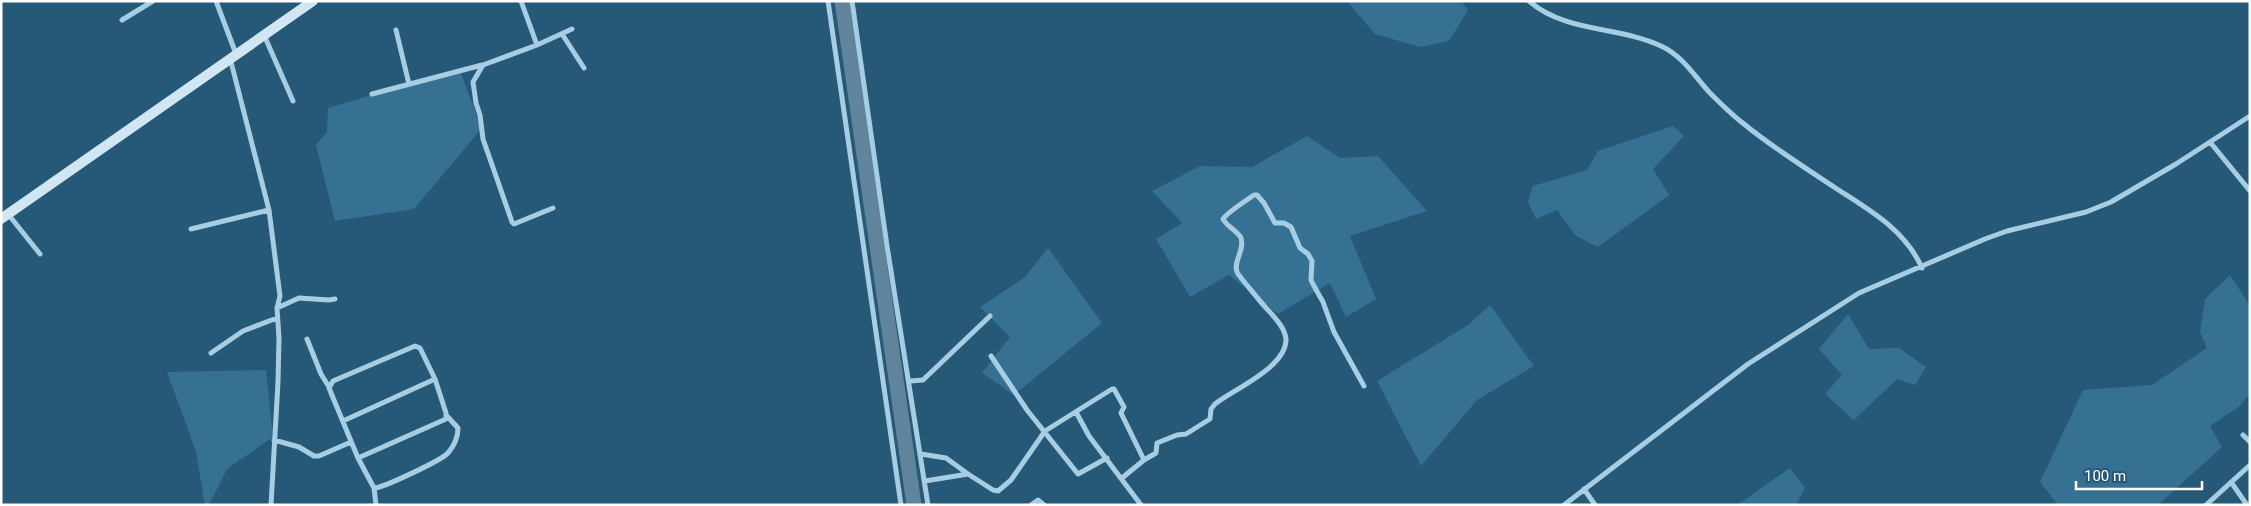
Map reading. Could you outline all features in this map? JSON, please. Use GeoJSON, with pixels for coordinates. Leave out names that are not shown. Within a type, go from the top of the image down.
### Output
{"type":"FeatureCollection","features":[{"type":"Feature","properties":{"kind":"main road"},"geometry":{"type":"LineString","coordinates":[[5,216],[313,1]]}},
{"type":"Feature","properties":{"kind":"street"},"geometry":{"type":"LineString","coordinates":[[122,20],[153,1]]}},
{"type":"Feature","properties":{"kind":"street"},"geometry":{"type":"LineString","coordinates":[[216,1],[233,56],[269,210],[280,296],[277,308],[278,382],[274,440],[273,504]]}},
{"type":"Feature","properties":{"kind":"street"},"geometry":{"type":"LineString","coordinates":[[521,1],[537,46]]}},
{"type":"Feature","properties":{"kind":"street"},"geometry":{"type":"LineString","coordinates":[[828,1],[901,505]]}},
{"type":"Feature","properties":{"kind":"street"},"geometry":{"type":"LineString","coordinates":[[852,1],[887,246],[910,381],[928,505]]}},
{"type":"Feature","properties":{"kind":"street"},"geometry":{"type":"LineString","coordinates":[[1530,1],[1547,14],[1571,22],[1639,38],[1661,46],[1674,54],[1710,93],[1743,124],[1892,226],[1915,252],[1922,268]]}},
{"type":"Feature","properties":{"kind":"street"},"geometry":{"type":"LineString","coordinates":[[372,94],[483,65],[537,46],[572,29]]}},
{"type":"Feature","properties":{"kind":"street"},"geometry":{"type":"LineString","coordinates":[[396,30],[409,84]]}},
{"type":"Feature","properties":{"kind":"street"},"geometry":{"type":"LineString","coordinates":[[562,34],[584,68]]}},
{"type":"Feature","properties":{"kind":"street"},"geometry":{"type":"LineString","coordinates":[[264,35],[292,101]]}},
{"type":"Feature","properties":{"kind":"street"},"geometry":{"type":"LineString","coordinates":[[483,65],[473,82],[476,103],[480,115],[483,139],[512,222],[514,224],[553,208]]}},
{"type":"Feature","properties":{"kind":"street"},"geometry":{"type":"LineString","coordinates":[[1564,505],[1748,364],[1859,293],[2007,232],[2086,212],[2110,202],[2250,116]]}},
{"type":"Feature","properties":{"kind":"street"},"geometry":{"type":"LineString","coordinates":[[2210,142],[2250,191]]}},
{"type":"Feature","properties":{"kind":"street"},"geometry":{"type":"LineString","coordinates":[[1122,478],[1156,453],[1157,443],[1177,435],[1186,434],[1210,419],[1211,409],[1215,404],[1272,365],[1285,349],[1286,338],[1278,321],[1238,273],[1237,262],[1242,245],[1240,238],[1223,218],[1254,195],[1257,195],[1264,203],[1274,223],[1284,223],[1291,227],[1300,248],[1308,254],[1312,261],[1312,280],[1314,286],[1323,302],[1334,332],[1364,386]]}},
{"type":"Feature","properties":{"kind":"street"},"geometry":{"type":"LineString","coordinates":[[191,229],[269,210]]}},
{"type":"Feature","properties":{"kind":"street"},"geometry":{"type":"LineString","coordinates":[[5,216],[40,254]]}},
{"type":"Feature","properties":{"kind":"street"},"geometry":{"type":"LineString","coordinates":[[277,308],[299,298],[335,299]]}},
{"type":"Feature","properties":{"kind":"street"},"geometry":{"type":"LineString","coordinates":[[910,381],[923,380],[990,316]]}},
{"type":"Feature","properties":{"kind":"street"},"geometry":{"type":"LineString","coordinates":[[211,353],[243,331],[278,318]]}},
{"type":"Feature","properties":{"kind":"street"},"geometry":{"type":"LineString","coordinates":[[307,339],[321,374],[344,421],[358,458],[374,488],[376,505]]}},
{"type":"Feature","properties":{"kind":"street"},"geometry":{"type":"LineString","coordinates":[[329,388],[333,380],[415,346],[420,348],[434,379],[447,416],[458,428],[458,434],[449,452],[437,461],[374,488]]}},
{"type":"Feature","properties":{"kind":"street"},"geometry":{"type":"LineString","coordinates":[[990,356],[1027,410],[1078,474],[1107,458]]}},
{"type":"Feature","properties":{"kind":"street"},"geometry":{"type":"LineString","coordinates":[[344,421],[434,379]]}},
{"type":"Feature","properties":{"kind":"street"},"geometry":{"type":"LineString","coordinates":[[921,454],[946,458],[993,490],[998,491],[1011,480],[1045,431],[1114,389],[1124,407],[1121,413],[1144,460]]}},
{"type":"Feature","properties":{"kind":"street"},"geometry":{"type":"LineString","coordinates":[[1076,412],[1089,436],[1122,478],[1140,505]]}},
{"type":"Feature","properties":{"kind":"street"},"geometry":{"type":"LineString","coordinates":[[358,458],[446,419],[447,416]]}},
{"type":"Feature","properties":{"kind":"street"},"geometry":{"type":"LineString","coordinates":[[2243,435],[2250,442]]}},
{"type":"Feature","properties":{"kind":"street"},"geometry":{"type":"LineString","coordinates":[[274,440],[298,447],[314,456],[320,456],[351,442]]}},
{"type":"Feature","properties":{"kind":"street"},"geometry":{"type":"LineString","coordinates":[[2206,505],[2250,465]]}},
{"type":"Feature","properties":{"kind":"street"},"geometry":{"type":"LineString","coordinates":[[925,480],[968,474]]}},
{"type":"Feature","properties":{"kind":"street"},"geometry":{"type":"LineString","coordinates":[[2231,482],[2247,505]]}},
{"type":"Feature","properties":{"kind":"street"},"geometry":{"type":"LineString","coordinates":[[1584,489],[1595,505]]}},
{"type":"Feature","properties":{"kind":"street"},"geometry":{"type":"LineString","coordinates":[[1031,505],[1038,500],[1044,505]]}},
{"type":"Feature","properties":{"kind":"shaded area"},"geometry":{"type":"Polygon","coordinates":[[[1347,1],[1461,1],[1468,10],[1449,41],[1420,47],[1375,34],[1347,1]]]}},
{"type":"Feature","properties":{"kind":"shaded area"},"geometry":{"type":"Polygon","coordinates":[[[459,69],[482,128],[414,209],[335,221],[316,145],[327,132],[328,108],[459,69]]]}},
{"type":"Feature","properties":{"kind":"shaded area"},"geometry":{"type":"Polygon","coordinates":[[[1673,126],[1684,136],[1653,169],[1669,195],[1598,247],[1576,236],[1557,210],[1536,219],[1528,202],[1533,186],[1587,170],[1598,151],[1673,126]]]}},
{"type":"Feature","properties":{"kind":"shaded area"},"geometry":{"type":"Polygon","coordinates":[[[1307,136],[1340,158],[1378,156],[1427,211],[1350,236],[1376,299],[1346,317],[1330,283],[1278,314],[1229,275],[1190,297],[1156,239],[1182,223],[1152,191],[1200,166],[1252,167],[1307,136]]]}},
{"type":"Feature","properties":{"kind":"shaded area"},"geometry":{"type":"Polygon","coordinates":[[[1048,248],[1102,323],[1014,395],[982,373],[1010,337],[980,307],[1025,277],[1048,248]]]}},
{"type":"Feature","properties":{"kind":"shaded area"},"geometry":{"type":"Polygon","coordinates":[[[2230,275],[2250,306],[2250,393],[2240,406],[2210,426],[2222,447],[2158,505],[2058,505],[2040,482],[2083,390],[2152,385],[2207,348],[2200,332],[2205,299],[2230,275]]]}},
{"type":"Feature","properties":{"kind":"shaded area"},"geometry":{"type":"Polygon","coordinates":[[[1490,305],[1534,366],[1477,400],[1421,466],[1377,381],[1468,325],[1490,305]]]}},
{"type":"Feature","properties":{"kind":"shaded area"},"geometry":{"type":"Polygon","coordinates":[[[1848,314],[1869,349],[1899,348],[1926,367],[1915,385],[1897,379],[1854,420],[1825,394],[1842,375],[1819,349],[1848,314]]]}},
{"type":"Feature","properties":{"kind":"shaded area"},"geometry":{"type":"Polygon","coordinates":[[[266,370],[273,437],[227,469],[209,505],[205,505],[196,452],[167,372],[266,370]]]}},
{"type":"Feature","properties":{"kind":"shaded area"},"geometry":{"type":"Polygon","coordinates":[[[1790,468],[1805,488],[1796,505],[1737,505],[1790,468]]]}},
{"type":"Feature","properties":{"kind":"waterway"},"geometry":{"type":"LineString","coordinates":[[842,1],[914,505]]}}]}
